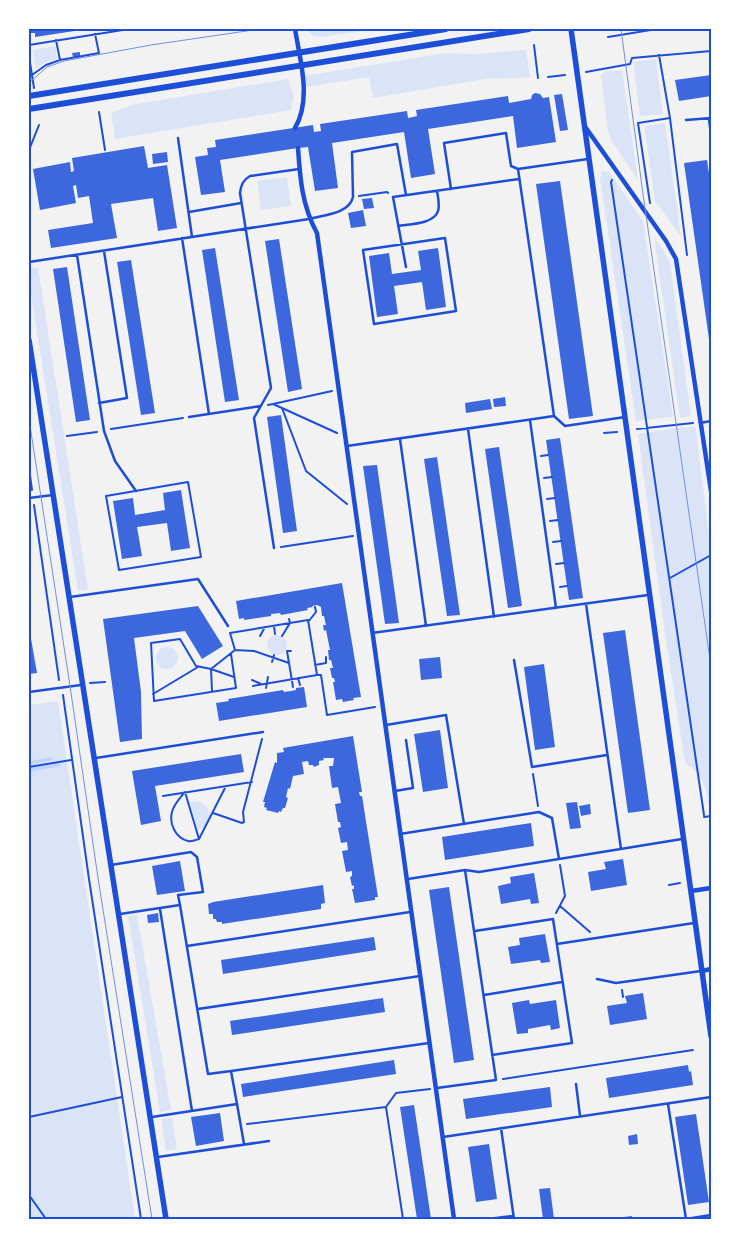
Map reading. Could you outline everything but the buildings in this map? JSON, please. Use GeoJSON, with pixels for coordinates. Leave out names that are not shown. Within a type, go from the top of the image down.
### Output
{"type":"FeatureCollection","features":[{"type":"Feature","properties":{"kind":"main road"},"geometry":{"type":"LineString","coordinates":[[29,96],[446,29]]}},
{"type":"Feature","properties":{"kind":"main road"},"geometry":{"type":"LineString","coordinates":[[29,109],[529,29]]}},
{"type":"Feature","properties":{"kind":"street"},"geometry":{"type":"LineString","coordinates":[[295,29],[303,97],[301,118],[295,128]]}},
{"type":"Feature","properties":{"kind":"street"},"geometry":{"type":"LineString","coordinates":[[571,29],[711,1036]]}},
{"type":"Feature","properties":{"kind":"street"},"geometry":{"type":"LineString","coordinates":[[585,128],[666,241],[676,259],[711,491]]}},
{"type":"Feature","properties":{"kind":"street"},"geometry":{"type":"LineString","coordinates":[[298,148],[303,199],[317,232],[454,1219]]}},
{"type":"Feature","properties":{"kind":"street"},"geometry":{"type":"LineString","coordinates":[[29,340],[166,1219]]}},
{"type":"Feature","properties":{"kind":"street"},"geometry":{"type":"LineString","coordinates":[[691,891],[711,888]]}},
{"type":"Feature","properties":{"kind":"street"},"geometry":{"type":"LineString","coordinates":[[702,970],[711,969]]}},
{"type":"Feature","properties":{"kind":"lane"},"geometry":{"type":"LineString","coordinates":[[686,120],[710,118],[711,135]]}},
{"type":"Feature","properties":{"kind":"lane"},"geometry":{"type":"LineString","coordinates":[[451,189],[444,143],[506,133],[511,166],[518,169],[589,158]]}},
{"type":"Feature","properties":{"kind":"lane"},"geometry":{"type":"LineString","coordinates":[[178,138],[192,237]]}},
{"type":"Feature","properties":{"kind":"lane"},"geometry":{"type":"LineString","coordinates":[[29,262],[310,219],[345,209],[352,203],[353,197],[352,152],[397,144],[406,196]]}},
{"type":"Feature","properties":{"kind":"lane"},"geometry":{"type":"LineString","coordinates":[[274,548],[254,418],[270,388],[240,193],[245,179],[250,176],[299,169]]}},
{"type":"Feature","properties":{"kind":"lane"},"geometry":{"type":"LineString","coordinates":[[518,169],[554,416],[564,426],[625,417]]}},
{"type":"Feature","properties":{"kind":"lane"},"geometry":{"type":"LineString","coordinates":[[406,267],[394,197],[519,179]]}},
{"type":"Feature","properties":{"kind":"lane"},"geometry":{"type":"LineString","coordinates":[[398,226],[434,217],[439,205],[437,191]]}},
{"type":"Feature","properties":{"kind":"lane"},"geometry":{"type":"LineString","coordinates":[[189,212],[241,203]]}},
{"type":"Feature","properties":{"kind":"lane"},"geometry":{"type":"LineString","coordinates":[[182,238],[209,414]]}},
{"type":"Feature","properties":{"kind":"lane"},"geometry":{"type":"LineString","coordinates":[[445,238],[456,311],[374,324],[363,250],[402,244],[445,238]]}},
{"type":"Feature","properties":{"kind":"lane"},"geometry":{"type":"LineString","coordinates":[[99,403],[127,398],[104,251]]}},
{"type":"Feature","properties":{"kind":"lane"},"geometry":{"type":"LineString","coordinates":[[77,255],[104,431],[115,461],[136,491]]}},
{"type":"Feature","properties":{"kind":"lane"},"geometry":{"type":"LineString","coordinates":[[189,417],[261,406]]}},
{"type":"Feature","properties":{"kind":"lane"},"geometry":{"type":"LineString","coordinates":[[346,446],[554,416]]}},
{"type":"Feature","properties":{"kind":"lane"},"geometry":{"type":"LineString","coordinates":[[530,420],[556,608]]}},
{"type":"Feature","properties":{"kind":"lane"},"geometry":{"type":"LineString","coordinates":[[700,423],[711,421]]}},
{"type":"Feature","properties":{"kind":"lane"},"geometry":{"type":"LineString","coordinates":[[468,429],[494,617]]}},
{"type":"Feature","properties":{"kind":"lane"},"geometry":{"type":"LineString","coordinates":[[400,439],[426,626]]}},
{"type":"Feature","properties":{"kind":"lane"},"geometry":{"type":"LineString","coordinates":[[29,498],[53,495]]}},
{"type":"Feature","properties":{"kind":"lane"},"geometry":{"type":"LineString","coordinates":[[69,597],[198,578],[228,626]]}},
{"type":"Feature","properties":{"kind":"lane"},"geometry":{"type":"LineString","coordinates":[[372,633],[650,594]]}},
{"type":"Feature","properties":{"kind":"lane"},"geometry":{"type":"LineString","coordinates":[[586,604],[621,849]]}},
{"type":"Feature","properties":{"kind":"lane"},"geometry":{"type":"LineString","coordinates":[[514,660],[532,766],[607,755]]}},
{"type":"Feature","properties":{"kind":"lane"},"geometry":{"type":"LineString","coordinates":[[29,692],[84,684]]}},
{"type":"Feature","properties":{"kind":"lane"},"geometry":{"type":"LineString","coordinates":[[385,725],[446,715],[464,824]]}},
{"type":"Feature","properties":{"kind":"lane"},"geometry":{"type":"LineString","coordinates":[[94,759],[263,732]]}},
{"type":"Feature","properties":{"kind":"lane"},"geometry":{"type":"LineString","coordinates":[[394,791],[413,788],[406,740]]}},
{"type":"Feature","properties":{"kind":"lane"},"geometry":{"type":"LineString","coordinates":[[400,834],[539,812],[552,818],[559,859]]}},
{"type":"Feature","properties":{"kind":"lane"},"geometry":{"type":"LineString","coordinates":[[406,879],[465,870],[480,872],[684,839]]}},
{"type":"Feature","properties":{"kind":"lane"},"geometry":{"type":"LineString","coordinates":[[111,865],[191,852],[197,857],[202,892],[178,896],[208,1074],[429,1043]]}},
{"type":"Feature","properties":{"kind":"lane"},"geometry":{"type":"LineString","coordinates":[[436,1088],[496,1080],[465,870]]}},
{"type":"Feature","properties":{"kind":"lane"},"geometry":{"type":"LineString","coordinates":[[118,915],[180,905]]}},
{"type":"Feature","properties":{"kind":"lane"},"geometry":{"type":"LineString","coordinates":[[160,909],[192,1111]]}},
{"type":"Feature","properties":{"kind":"lane"},"geometry":{"type":"LineString","coordinates":[[187,946],[410,912]]}},
{"type":"Feature","properties":{"kind":"lane"},"geometry":{"type":"LineString","coordinates":[[474,932],[553,920],[572,1042],[492,1055]]}},
{"type":"Feature","properties":{"kind":"lane"},"geometry":{"type":"LineString","coordinates":[[557,944],[696,923]]}},
{"type":"Feature","properties":{"kind":"lane"},"geometry":{"type":"LineString","coordinates":[[597,979],[616,983],[702,970]]}},
{"type":"Feature","properties":{"kind":"lane"},"geometry":{"type":"LineString","coordinates":[[198,1008],[420,976]]}},
{"type":"Feature","properties":{"kind":"lane"},"geometry":{"type":"LineString","coordinates":[[484,995],[562,982]]}},
{"type":"Feature","properties":{"kind":"lane"},"geometry":{"type":"LineString","coordinates":[[230,1071],[244,1144]]}},
{"type":"Feature","properties":{"kind":"lane"},"geometry":{"type":"LineString","coordinates":[[576,1084],[580,1116]]}},
{"type":"Feature","properties":{"kind":"lane"},"geometry":{"type":"LineString","coordinates":[[442,1137],[711,1097]]}},
{"type":"Feature","properties":{"kind":"lane"},"geometry":{"type":"LineString","coordinates":[[150,1117],[237,1104]]}},
{"type":"Feature","properties":{"kind":"lane"},"geometry":{"type":"LineString","coordinates":[[668,1104],[686,1219],[711,1216]]}},
{"type":"Feature","properties":{"kind":"lane"},"geometry":{"type":"LineString","coordinates":[[488,1219],[514,1217],[501,1128]]}},
{"type":"Feature","properties":{"kind":"lane"},"geometry":{"type":"LineString","coordinates":[[156,1157],[269,1141]]}},
{"type":"Feature","properties":{"kind":"path"},"geometry":{"type":"LineString","coordinates":[[29,45],[129,29]]}},
{"type":"Feature","properties":{"kind":"path"},"geometry":{"type":"LineString","coordinates":[[608,37],[657,29]]}},
{"type":"Feature","properties":{"kind":"path"},"geometry":{"type":"LineString","coordinates":[[32,75],[46,65],[60,60],[99,53],[96,34]]}},
{"type":"Feature","properties":{"kind":"path"},"geometry":{"type":"LineString","coordinates":[[56,40],[60,60]]}},
{"type":"Feature","properties":{"kind":"path"},"geometry":{"type":"LineString","coordinates":[[534,46],[538,78]]}},
{"type":"Feature","properties":{"kind":"path"},"geometry":{"type":"LineString","coordinates":[[586,72],[630,64],[632,58],[711,51]]}},
{"type":"Feature","properties":{"kind":"path"},"geometry":{"type":"LineString","coordinates":[[660,55],[670,118],[687,256]]}},
{"type":"Feature","properties":{"kind":"path"},"geometry":{"type":"LineString","coordinates":[[29,56],[34,90]]}},
{"type":"Feature","properties":{"kind":"path"},"geometry":{"type":"LineString","coordinates":[[548,77],[565,75]]}},
{"type":"Feature","properties":{"kind":"path"},"geometry":{"type":"LineString","coordinates":[[99,112],[105,150]]}},
{"type":"Feature","properties":{"kind":"path"},"geometry":{"type":"LineString","coordinates":[[650,203],[638,123],[670,118]]}},
{"type":"Feature","properties":{"kind":"path"},"geometry":{"type":"LineString","coordinates":[[29,150],[39,124]]}},
{"type":"Feature","properties":{"kind":"path"},"geometry":{"type":"LineString","coordinates":[[613,177],[611,182],[704,816],[711,816]]}},
{"type":"Feature","properties":{"kind":"path"},"geometry":{"type":"LineString","coordinates":[[353,197],[387,192],[388,198],[394,197]]}},
{"type":"Feature","properties":{"kind":"path"},"geometry":{"type":"LineString","coordinates":[[261,406],[327,393]]}},
{"type":"Feature","properties":{"kind":"path"},"geometry":{"type":"LineString","coordinates":[[273,404],[332,431]]}},
{"type":"Feature","properties":{"kind":"path"},"geometry":{"type":"LineString","coordinates":[[282,408],[306,471],[346,503]]}},
{"type":"Feature","properties":{"kind":"path"},"geometry":{"type":"LineString","coordinates":[[67,436],[189,417]]}},
{"type":"Feature","properties":{"kind":"path"},"geometry":{"type":"LineString","coordinates":[[637,430],[700,423]]}},
{"type":"Feature","properties":{"kind":"path"},"geometry":{"type":"LineString","coordinates":[[604,433],[617,432]]}},
{"type":"Feature","properties":{"kind":"path"},"geometry":{"type":"LineString","coordinates":[[29,468],[32,492]]}},
{"type":"Feature","properties":{"kind":"path"},"geometry":{"type":"LineString","coordinates":[[188,482],[201,557],[118,570],[106,496],[136,491],[188,482]]}},
{"type":"Feature","properties":{"kind":"path"},"geometry":{"type":"LineString","coordinates":[[34,502],[58,676],[62,687]]}},
{"type":"Feature","properties":{"kind":"path"},"geometry":{"type":"LineString","coordinates":[[274,548],[346,537]]}},
{"type":"Feature","properties":{"kind":"path"},"geometry":{"type":"LineString","coordinates":[[669,579],[711,555]]}},
{"type":"Feature","properties":{"kind":"path"},"geometry":{"type":"LineString","coordinates":[[315,607],[316,612],[308,622],[317,675]]}},
{"type":"Feature","properties":{"kind":"path"},"geometry":{"type":"LineString","coordinates":[[282,636],[290,623],[289,619]]}},
{"type":"Feature","properties":{"kind":"path"},"geometry":{"type":"LineString","coordinates":[[260,636],[265,627],[264,622]]}},
{"type":"Feature","properties":{"kind":"path"},"geometry":{"type":"LineString","coordinates":[[230,633],[290,623],[308,622]]}},
{"type":"Feature","properties":{"kind":"path"},"geometry":{"type":"LineString","coordinates":[[228,626],[236,650]]}},
{"type":"Feature","properties":{"kind":"path"},"geometry":{"type":"LineString","coordinates":[[274,626],[275,634]]}},
{"type":"Feature","properties":{"kind":"path"},"geometry":{"type":"LineString","coordinates":[[230,654],[236,688],[154,701],[151,643],[180,639],[196,666],[234,677]]}},
{"type":"Feature","properties":{"kind":"path"},"geometry":{"type":"LineString","coordinates":[[211,669],[236,650],[254,651],[289,663]]}},
{"type":"Feature","properties":{"kind":"path"},"geometry":{"type":"LineString","coordinates":[[291,650],[286,651],[293,687]]}},
{"type":"Feature","properties":{"kind":"path"},"geometry":{"type":"LineString","coordinates":[[272,662],[273,656]]}},
{"type":"Feature","properties":{"kind":"path"},"geometry":{"type":"LineString","coordinates":[[315,665],[326,664],[326,657]]}},
{"type":"Feature","properties":{"kind":"path"},"geometry":{"type":"LineString","coordinates":[[153,694],[199,666]]}},
{"type":"Feature","properties":{"kind":"path"},"geometry":{"type":"LineString","coordinates":[[211,669],[212,691]]}},
{"type":"Feature","properties":{"kind":"path"},"geometry":{"type":"LineString","coordinates":[[253,686],[321,675],[327,715],[382,706]]}},
{"type":"Feature","properties":{"kind":"path"},"geometry":{"type":"LineString","coordinates":[[264,684],[268,677]]}},
{"type":"Feature","properties":{"kind":"path"},"geometry":{"type":"LineString","coordinates":[[298,678],[300,685]]}},
{"type":"Feature","properties":{"kind":"path"},"geometry":{"type":"LineString","coordinates":[[252,680],[264,684],[266,688]]}},
{"type":"Feature","properties":{"kind":"path"},"geometry":{"type":"LineString","coordinates":[[84,684],[105,682]]}},
{"type":"Feature","properties":{"kind":"path"},"geometry":{"type":"LineString","coordinates":[[63,697],[141,1219]]}},
{"type":"Feature","properties":{"kind":"path"},"geometry":{"type":"LineString","coordinates":[[213,813],[242,823],[244,822],[243,812],[263,732]]}},
{"type":"Feature","properties":{"kind":"path"},"geometry":{"type":"LineString","coordinates":[[29,767],[71,760]]}},
{"type":"Feature","properties":{"kind":"path"},"geometry":{"type":"LineString","coordinates":[[532,766],[539,812]]}},
{"type":"Feature","properties":{"kind":"path"},"geometry":{"type":"LineString","coordinates":[[163,796],[252,782]]}},
{"type":"Feature","properties":{"kind":"path"},"geometry":{"type":"LineString","coordinates":[[200,839],[226,786]]}},
{"type":"Feature","properties":{"kind":"path"},"geometry":{"type":"LineString","coordinates":[[185,792],[200,839]]}},
{"type":"Feature","properties":{"kind":"path"},"geometry":{"type":"LineString","coordinates":[[185,792],[176,803],[171,822],[174,830],[180,837],[188,841],[200,839]]}},
{"type":"Feature","properties":{"kind":"path"},"geometry":{"type":"LineString","coordinates":[[553,920],[564,896],[559,859]]}},
{"type":"Feature","properties":{"kind":"path"},"geometry":{"type":"LineString","coordinates":[[670,885],[680,884]]}},
{"type":"Feature","properties":{"kind":"path"},"geometry":{"type":"LineString","coordinates":[[560,906],[597,938]]}},
{"type":"Feature","properties":{"kind":"path"},"geometry":{"type":"LineString","coordinates":[[496,1080],[693,1050]]}},
{"type":"Feature","properties":{"kind":"path"},"geometry":{"type":"LineString","coordinates":[[403,1219],[386,1107],[396,1093],[436,1088]]}},
{"type":"Feature","properties":{"kind":"path"},"geometry":{"type":"LineString","coordinates":[[29,1117],[122,1097]]}},
{"type":"Feature","properties":{"kind":"path"},"geometry":{"type":"LineString","coordinates":[[240,1125],[386,1107]]}},
{"type":"Feature","properties":{"kind":"path"},"geometry":{"type":"LineString","coordinates":[[29,1195],[46,1219]]}},
{"type":"Feature","properties":{"kind":"shaded area"},"geometry":{"type":"Polygon","coordinates":[[[307,29],[374,29],[322,37],[313,36],[307,29]]]}},
{"type":"Feature","properties":{"kind":"shaded area"},"geometry":{"type":"Polygon","coordinates":[[[55,46],[57,59],[44,63],[36,69],[33,50],[55,46]]]}},
{"type":"Feature","properties":{"kind":"shaded area"},"geometry":{"type":"Polygon","coordinates":[[[526,50],[530,77],[485,79],[373,98],[369,77],[306,87],[304,76],[446,53],[476,54],[526,50]]]}},
{"type":"Feature","properties":{"kind":"shaded area"},"geometry":{"type":"Polygon","coordinates":[[[656,59],[663,114],[640,116],[633,62],[656,59]]]}},
{"type":"Feature","properties":{"kind":"shaded area"},"geometry":{"type":"Polygon","coordinates":[[[622,70],[638,180],[611,140],[608,131],[601,75],[604,72],[622,70]]]}},
{"type":"Feature","properties":{"kind":"shaded area"},"geometry":{"type":"Polygon","coordinates":[[[288,79],[294,96],[291,110],[115,139],[111,113],[131,105],[288,79]]]}},
{"type":"Feature","properties":{"kind":"shaded area"},"geometry":{"type":"Polygon","coordinates":[[[665,123],[681,237],[655,201],[644,126],[665,123]]]}},
{"type":"Feature","properties":{"kind":"shaded area"},"geometry":{"type":"Polygon","coordinates":[[[602,171],[609,172],[643,221],[673,416],[671,417],[636,421],[600,178],[602,171]]]}},
{"type":"Feature","properties":{"kind":"shaded area"},"geometry":{"type":"Polygon","coordinates":[[[287,177],[291,206],[261,210],[257,181],[287,177]]]}},
{"type":"Feature","properties":{"kind":"shaded area"},"geometry":{"type":"Polygon","coordinates":[[[654,237],[670,263],[691,416],[680,418],[654,237]]]}},
{"type":"Feature","properties":{"kind":"shaded area"},"geometry":{"type":"Polygon","coordinates":[[[38,267],[88,590],[78,591],[29,282],[29,269],[38,267]]]}},
{"type":"Feature","properties":{"kind":"shaded area"},"geometry":{"type":"Polygon","coordinates":[[[694,427],[696,429],[711,553],[711,808],[709,808],[703,782],[685,763],[665,634],[638,434],[694,427]]]}},
{"type":"Feature","properties":{"kind":"shaded area"},"geometry":{"type":"Polygon","coordinates":[[[277,635],[284,638],[287,645],[284,652],[277,655],[270,652],[267,645],[270,638],[277,635]]]}},
{"type":"Feature","properties":{"kind":"shaded area"},"geometry":{"type":"Polygon","coordinates":[[[167,647],[175,650],[178,658],[175,666],[167,669],[159,666],[156,658],[159,650],[167,647]]]}},
{"type":"Feature","properties":{"kind":"shaded area"},"geometry":{"type":"Polygon","coordinates":[[[58,701],[135,1219],[29,1219],[29,705],[58,701]]]}},
{"type":"Feature","properties":{"kind":"shaded area"},"geometry":{"type":"Polygon","coordinates":[[[196,801],[206,806],[209,814],[207,823],[198,830],[190,802],[196,801]]]}},
{"type":"Feature","properties":{"kind":"shaded area"},"geometry":{"type":"Polygon","coordinates":[[[137,915],[171,1110],[160,1112],[128,916],[137,915]]]}},
{"type":"Feature","properties":{"kind":"shaded area"},"geometry":{"type":"Polygon","coordinates":[[[172,1118],[177,1149],[166,1151],[161,1119],[172,1118]]]}},
{"type":"Feature","properties":{"kind":"waterway"},"geometry":{"type":"LineString","coordinates":[[29,763],[51,759]]}},
{"type":"Feature","properties":{"kind":"waterway"},"geometry":{"type":"LineString","coordinates":[[29,770],[59,765]]}},
{"type":"Feature","properties":{"kind":"tram line"},"geometry":{"type":"LineString","coordinates":[[29,83],[47,67],[64,61],[151,45],[260,29]]}},
{"type":"Feature","properties":{"kind":"tram line"},"geometry":{"type":"LineString","coordinates":[[621,29],[711,666]]}},
{"type":"Feature","properties":{"kind":"tram line"},"geometry":{"type":"LineString","coordinates":[[29,419],[98,878],[152,1219]]}}]}
